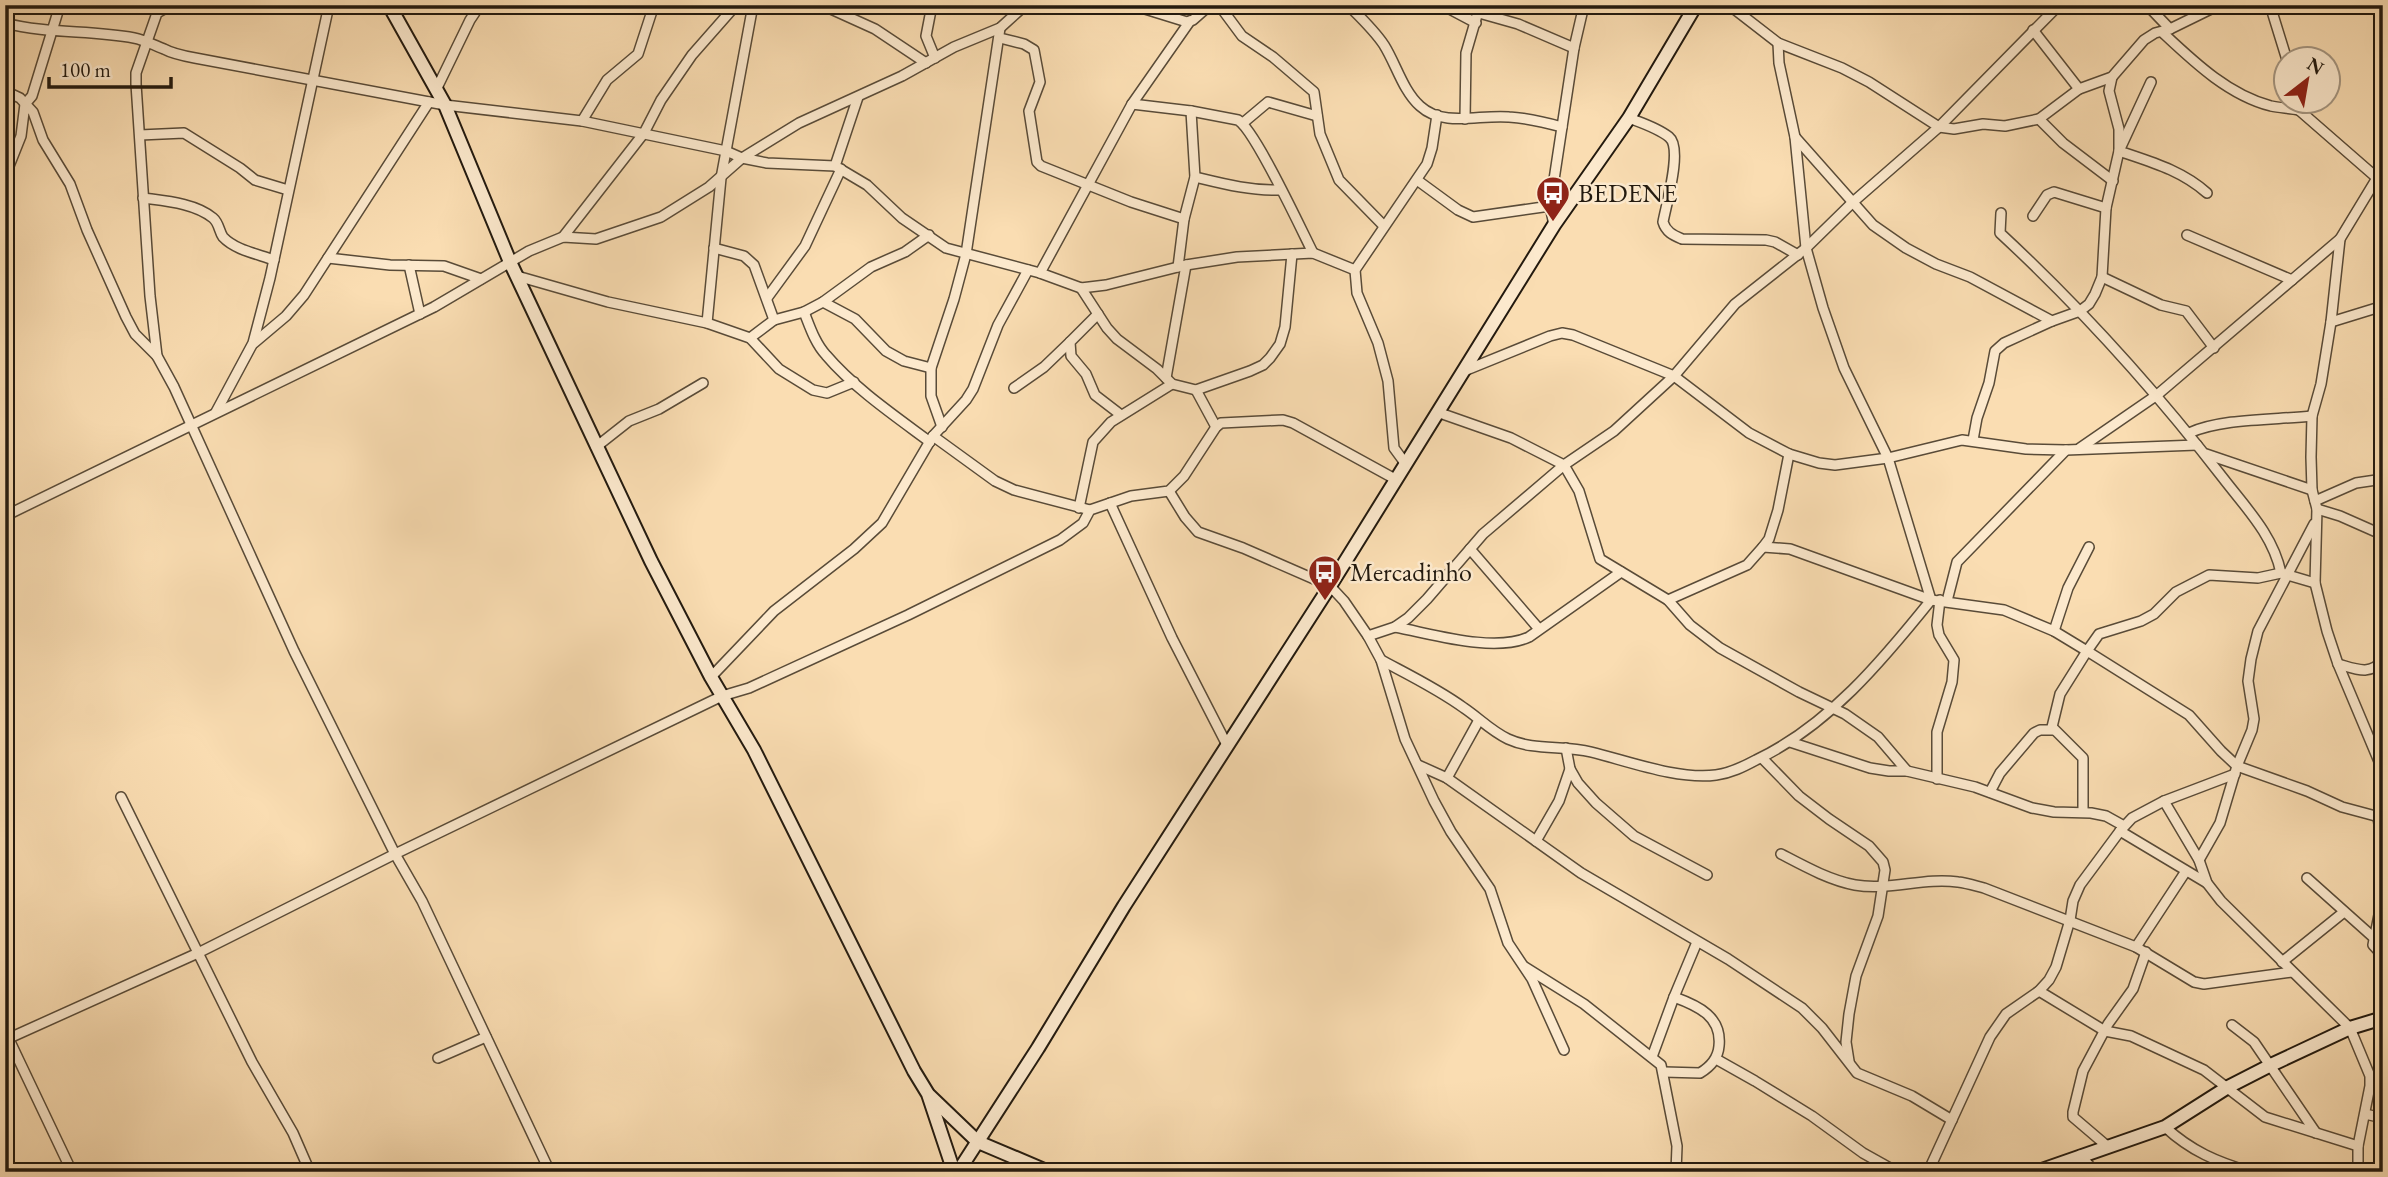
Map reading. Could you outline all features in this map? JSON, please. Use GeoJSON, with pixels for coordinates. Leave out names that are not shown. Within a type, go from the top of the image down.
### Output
{"type":"FeatureCollection","features":[{"type":"Feature","properties":{"kind":"street"},"geometry":{"type":"LineString","coordinates":[[5,176],[21,136],[25,103],[32,96],[50,30],[60,5]]}},
{"type":"Feature","properties":{"kind":"street"},"geometry":{"type":"LineString","coordinates":[[157,356],[143,198],[136,73],[148,41],[155,9],[171,5]]}},
{"type":"Feature","properties":{"kind":"street"},"geometry":{"type":"LineString","coordinates":[[216,412],[253,343],[274,260],[329,5]]}},
{"type":"Feature","properties":{"kind":"street"},"geometry":{"type":"LineString","coordinates":[[389,5],[445,105],[510,261],[596,447],[710,677],[754,750],[914,1071],[928,1094],[960,1170]]}},
{"type":"Feature","properties":{"kind":"street"},"geometry":{"type":"LineString","coordinates":[[436,90],[480,5]]}},
{"type":"Feature","properties":{"kind":"street"},"geometry":{"type":"LineString","coordinates":[[582,121],[607,80],[638,54],[654,5]]}},
{"type":"Feature","properties":{"kind":"street"},"geometry":{"type":"LineString","coordinates":[[5,516],[420,314],[510,261],[563,237],[644,133],[661,100],[692,55],[736,5]]}},
{"type":"Feature","properties":{"kind":"street"},"geometry":{"type":"LineString","coordinates":[[707,323],[721,178],[753,5]]}},
{"type":"Feature","properties":{"kind":"street"},"geometry":{"type":"LineString","coordinates":[[822,5],[875,29],[930,60]]}},
{"type":"Feature","properties":{"kind":"street"},"geometry":{"type":"LineString","coordinates":[[930,60],[926,36],[932,5]]}},
{"type":"Feature","properties":{"kind":"street"},"geometry":{"type":"LineString","coordinates":[[942,426],[931,396],[931,368],[966,254],[990,82],[1000,33],[1021,9],[1033,5]]}},
{"type":"Feature","properties":{"kind":"street"},"geometry":{"type":"LineString","coordinates":[[1095,5],[1143,7],[1190,22]]}},
{"type":"Feature","properties":{"kind":"street"},"geometry":{"type":"LineString","coordinates":[[1040,273],[1132,104],[1190,22],[1210,5]]}},
{"type":"Feature","properties":{"kind":"street"},"geometry":{"type":"LineString","coordinates":[[1219,5],[1242,36],[1310,87],[1316,98],[1320,134],[1339,180],[1384,225]]}},
{"type":"Feature","properties":{"kind":"street"},"geometry":{"type":"LineString","coordinates":[[1348,5],[1370,25],[1385,46],[1410,94],[1420,107],[1437,115],[1465,119],[1504,116],[1562,127]]}},
{"type":"Feature","properties":{"kind":"street"},"geometry":{"type":"LineString","coordinates":[[1442,5],[1476,23]]}},
{"type":"Feature","properties":{"kind":"street"},"geometry":{"type":"LineString","coordinates":[[1554,225],[1550,206],[1574,48],[1584,5]]}},
{"type":"Feature","properties":{"kind":"street"},"geometry":{"type":"LineString","coordinates":[[960,1170],[1124,906],[1330,586],[1554,225],[1629,118],[1696,5]]}},
{"type":"Feature","properties":{"kind":"street"},"geometry":{"type":"LineString","coordinates":[[1729,5],[1778,43],[1842,68],[1869,82],[1939,127],[1954,129],[1983,124],[2005,126],[2039,119],[2079,89],[2112,77]]}},
{"type":"Feature","properties":{"kind":"street"},"geometry":{"type":"LineString","coordinates":[[1368,636],[1395,627],[1427,600],[1497,520],[1564,465],[1614,431],[1674,376],[1735,304],[1802,252],[1853,202],[1939,127],[2059,5]]}},
{"type":"Feature","properties":{"kind":"street"},"geometry":{"type":"LineString","coordinates":[[2147,5],[2166,31],[2195,62],[2246,96],[2272,106]]}},
{"type":"Feature","properties":{"kind":"street"},"geometry":{"type":"LineString","coordinates":[[1973,440],[1995,351],[2004,343],[2080,311],[2089,304],[2102,277],[2106,208],[2119,151],[2119,129],[2109,91],[2112,77],[2144,40],[2219,5]]}},
{"type":"Feature","properties":{"kind":"street"},"geometry":{"type":"LineString","coordinates":[[2270,5],[2283,46]]}},
{"type":"Feature","properties":{"kind":"street"},"geometry":{"type":"LineString","coordinates":[[1007,6],[1021,9]]}},
{"type":"Feature","properties":{"kind":"street"},"geometry":{"type":"LineString","coordinates":[[1465,119],[1466,52],[1480,9],[1574,48]]}},
{"type":"Feature","properties":{"kind":"street"},"geometry":{"type":"LineString","coordinates":[[5,23],[148,41],[165,50],[195,58],[445,105],[582,121],[726,151],[742,158],[767,163],[838,168],[867,185],[902,218],[946,248],[1040,273],[1081,288],[1237,257],[1313,253],[1355,270]]}},
{"type":"Feature","properties":{"kind":"street"},"geometry":{"type":"LineString","coordinates":[[2033,30],[2079,89]]}},
{"type":"Feature","properties":{"kind":"street"},"geometry":{"type":"LineString","coordinates":[[563,237],[596,239],[661,217],[721,178],[742,158],[799,123],[858,97],[954,47],[1000,33],[1034,50],[1040,82],[1029,111],[1037,162],[1049,171],[1184,219]]}},
{"type":"Feature","properties":{"kind":"street"},"geometry":{"type":"LineString","coordinates":[[1778,43],[1779,63],[1795,137],[1802,252],[1844,368],[1888,458],[1939,600],[1939,635],[1954,660],[1952,682],[1937,732],[1937,779]]}},
{"type":"Feature","properties":{"kind":"street"},"geometry":{"type":"LineString","coordinates":[[2119,151],[2151,82]]}},
{"type":"Feature","properties":{"kind":"street"},"geometry":{"type":"LineString","coordinates":[[5,91],[20,98],[33,112],[43,140],[70,184],[87,230],[126,317],[135,334],[157,356],[294,650],[395,854],[422,901],[550,1172]]}},
{"type":"Feature","properties":{"kind":"street"},"geometry":{"type":"LineString","coordinates":[[767,298],[805,246],[838,168],[858,97]]}},
{"type":"Feature","properties":{"kind":"street"},"geometry":{"type":"LineString","coordinates":[[253,343],[286,316],[304,295],[429,102]]}},
{"type":"Feature","properties":{"kind":"street"},"geometry":{"type":"LineString","coordinates":[[1243,124],[1268,102],[1317,116]]}},
{"type":"Feature","properties":{"kind":"street"},"geometry":{"type":"LineString","coordinates":[[1132,104],[1191,111],[1238,120],[1243,124],[1313,253]]}},
{"type":"Feature","properties":{"kind":"street"},"geometry":{"type":"LineString","coordinates":[[1079,508],[1093,442],[1111,422],[1169,381],[1182,266],[1184,219],[1195,177],[1191,111]]}},
{"type":"Feature","properties":{"kind":"street"},"geometry":{"type":"LineString","coordinates":[[1405,463],[1394,448],[1388,381],[1378,343],[1357,293],[1355,270],[1427,164],[1433,148],[1437,115]]}},
{"type":"Feature","properties":{"kind":"street"},"geometry":{"type":"LineString","coordinates":[[2309,116],[2377,178]]}},
{"type":"Feature","properties":{"kind":"street"},"geometry":{"type":"LineString","coordinates":[[1629,118],[1669,137],[1673,142],[1675,150],[1663,222],[1665,229],[1672,235],[1682,239],[1766,240],[1802,252]]}},
{"type":"Feature","properties":{"kind":"street"},"geometry":{"type":"LineString","coordinates":[[2039,119],[2063,143],[2113,181]]}},
{"type":"Feature","properties":{"kind":"street"},"geometry":{"type":"LineString","coordinates":[[139,135],[184,133],[255,180],[288,190]]}},
{"type":"Feature","properties":{"kind":"street"},"geometry":{"type":"LineString","coordinates":[[1795,137],[1873,225],[1906,248],[1936,264],[1970,277],[2052,321]]}},
{"type":"Feature","properties":{"kind":"street"},"geometry":{"type":"LineString","coordinates":[[2119,151],[2174,170],[2191,179],[2207,193]]}},
{"type":"Feature","properties":{"kind":"street"},"geometry":{"type":"LineString","coordinates":[[2077,449],[2157,395],[2340,239],[2383,168]]}},
{"type":"Feature","properties":{"kind":"street"},"geometry":{"type":"LineString","coordinates":[[1195,177],[1263,191],[1280,190]]}},
{"type":"Feature","properties":{"kind":"street"},"geometry":{"type":"LineString","coordinates":[[1417,180],[1458,210],[1473,217],[1550,206]]}},
{"type":"Feature","properties":{"kind":"street"},"geometry":{"type":"LineString","coordinates":[[2033,216],[2047,195],[2054,192],[2106,208]]}},
{"type":"Feature","properties":{"kind":"street"},"geometry":{"type":"LineString","coordinates":[[143,198],[179,204],[202,212],[212,217],[226,239],[240,248],[274,260]]}},
{"type":"Feature","properties":{"kind":"street"},"geometry":{"type":"LineString","coordinates":[[2001,212],[2000,233],[2058,287],[2189,433],[2263,528],[2284,574]]}},
{"type":"Feature","properties":{"kind":"street"},"geometry":{"type":"LineString","coordinates":[[750,338],[774,320],[804,312],[823,302],[871,267],[905,252],[929,235]]}},
{"type":"Feature","properties":{"kind":"street"},"geometry":{"type":"LineString","coordinates":[[2187,235],[2292,280]]}},
{"type":"Feature","properties":{"kind":"street"},"geometry":{"type":"LineString","coordinates":[[2340,239],[2331,322],[2321,384],[2312,416],[2312,490],[2316,505],[2315,583],[2338,664],[2383,771]]}},
{"type":"Feature","properties":{"kind":"street"},"geometry":{"type":"LineString","coordinates":[[714,248],[749,260],[754,265],[774,320]]}},
{"type":"Feature","properties":{"kind":"street"},"geometry":{"type":"LineString","coordinates":[[1081,288],[1116,339],[1169,381],[1196,390],[1263,365],[1280,344],[1285,327],[1292,254]]}},
{"type":"Feature","properties":{"kind":"street"},"geometry":{"type":"LineString","coordinates":[[328,258],[409,265],[444,265],[481,279]]}},
{"type":"Feature","properties":{"kind":"street"},"geometry":{"type":"LineString","coordinates":[[409,265],[420,314]]}},
{"type":"Feature","properties":{"kind":"street"},"geometry":{"type":"LineString","coordinates":[[710,677],[774,611],[854,549],[882,523],[932,439],[973,389],[998,325],[1028,270]]}},
{"type":"Feature","properties":{"kind":"street"},"geometry":{"type":"LineString","coordinates":[[517,276],[608,302],[707,323],[750,338],[779,369],[813,390],[827,393],[854,382]]}},
{"type":"Feature","properties":{"kind":"street"},"geometry":{"type":"LineString","coordinates":[[2102,277],[2161,305],[2186,310],[2214,348]]}},
{"type":"Feature","properties":{"kind":"street"},"geometry":{"type":"LineString","coordinates":[[823,302],[855,319],[886,351],[931,368]]}},
{"type":"Feature","properties":{"kind":"street"},"geometry":{"type":"LineString","coordinates":[[2331,322],[2383,306]]}},
{"type":"Feature","properties":{"kind":"street"},"geometry":{"type":"LineString","coordinates":[[804,312],[815,339],[826,356],[854,382],[932,439],[1014,491],[1090,510],[1131,496],[1170,491],[1184,476],[1216,427],[1230,421],[1283,420],[1293,423],[1395,479]]}},
{"type":"Feature","properties":{"kind":"street"},"geometry":{"type":"LineString","coordinates":[[1014,388],[1044,367],[1098,314]]}},
{"type":"Feature","properties":{"kind":"street"},"geometry":{"type":"LineString","coordinates":[[1464,371],[1562,332],[1674,376],[1749,433],[1789,454],[1835,465],[1888,458],[1962,440],[1999,446],[2066,450],[2197,445]]}},
{"type":"Feature","properties":{"kind":"street"},"geometry":{"type":"LineString","coordinates":[[1070,342],[1071,356],[1086,374],[1095,395],[1121,415]]}},
{"type":"Feature","properties":{"kind":"street"},"geometry":{"type":"LineString","coordinates":[[596,447],[629,421],[659,409],[703,383]]}},
{"type":"Feature","properties":{"kind":"street"},"geometry":{"type":"LineString","coordinates":[[1196,390],[1216,427]]}},
{"type":"Feature","properties":{"kind":"street"},"geometry":{"type":"LineString","coordinates":[[1437,412],[1511,439],[1564,465],[1579,491],[1598,556],[1604,562],[1668,600],[1690,625],[1720,648],[1833,708],[1878,737],[1907,771]]}},
{"type":"Feature","properties":{"kind":"street"},"geometry":{"type":"LineString","coordinates":[[2189,433],[2236,423],[2312,416]]}},
{"type":"Feature","properties":{"kind":"street"},"geometry":{"type":"LineString","coordinates":[[1381,660],[1419,680],[1507,738],[1530,747],[1579,749],[1682,774],[1714,776],[1733,772],[1790,742],[1833,708],[1939,600],[1957,562],[2066,450]]}},
{"type":"Feature","properties":{"kind":"street"},"geometry":{"type":"LineString","coordinates":[[1668,600],[1747,565],[1763,547],[1769,539],[1778,510],[1789,454]]}},
{"type":"Feature","properties":{"kind":"street"},"geometry":{"type":"LineString","coordinates":[[2204,454],[2312,490]]}},
{"type":"Feature","properties":{"kind":"street"},"geometry":{"type":"LineString","coordinates":[[2316,505],[2356,483],[2383,479]]}},
{"type":"Feature","properties":{"kind":"street"},"geometry":{"type":"LineString","coordinates":[[1170,491],[1185,517],[1198,532],[1243,548],[1330,586],[1344,601],[1381,660],[1398,720],[1418,765],[1451,832],[1490,889],[1508,943],[1532,979],[1564,1050]]}},
{"type":"Feature","properties":{"kind":"street"},"geometry":{"type":"LineString","coordinates":[[1110,503],[1172,638],[1227,745]]}},
{"type":"Feature","properties":{"kind":"street"},"geometry":{"type":"LineString","coordinates":[[2316,505],[2383,535]]}},
{"type":"Feature","properties":{"kind":"street"},"geometry":{"type":"LineString","coordinates":[[72,1172],[6,1036],[198,953],[395,854],[722,696],[748,688],[859,638],[1060,540],[1083,523],[1090,510]]}},
{"type":"Feature","properties":{"kind":"street"},"geometry":{"type":"LineString","coordinates":[[2199,859],[2220,823],[2254,719],[2248,681],[2258,631],[2284,574],[2315,522]]}},
{"type":"Feature","properties":{"kind":"street"},"geometry":{"type":"LineString","coordinates":[[1763,547],[1790,549],[1939,600],[2004,610],[2054,631],[2189,715],[2236,770],[2307,791],[2342,807],[2381,817],[2380,910],[2373,944],[2383,956]]}},
{"type":"Feature","properties":{"kind":"street"},"geometry":{"type":"LineString","coordinates":[[2054,631],[2068,588],[2089,547]]}},
{"type":"Feature","properties":{"kind":"street"},"geometry":{"type":"LineString","coordinates":[[1470,549],[1539,629]]}},
{"type":"Feature","properties":{"kind":"street"},"geometry":{"type":"LineString","coordinates":[[1395,627],[1498,643],[1518,642],[1621,572]]}},
{"type":"Feature","properties":{"kind":"street"},"geometry":{"type":"LineString","coordinates":[[2053,730],[2053,717],[2060,694],[2099,634],[2147,618],[2176,592],[2210,575],[2258,578],[2284,574],[2315,583]]}},
{"type":"Feature","properties":{"kind":"street"},"geometry":{"type":"LineString","coordinates":[[2338,664],[2363,671],[2372,670],[2383,660]]}},
{"type":"Feature","properties":{"kind":"street"},"geometry":{"type":"LineString","coordinates":[[1447,778],[1479,720]]}},
{"type":"Feature","properties":{"kind":"street"},"geometry":{"type":"LineString","coordinates":[[1990,792],[2000,773],[2034,733],[2053,730],[2082,758],[2083,812]]}},
{"type":"Feature","properties":{"kind":"street"},"geometry":{"type":"LineString","coordinates":[[1790,742],[1870,768],[1907,771],[1990,792],[2032,808],[2106,816],[2207,883]]}},
{"type":"Feature","properties":{"kind":"street"},"geometry":{"type":"LineString","coordinates":[[1566,748],[1570,769],[1578,783],[1596,803],[1634,836],[1707,875]]}},
{"type":"Feature","properties":{"kind":"street"},"geometry":{"type":"LineString","coordinates":[[1762,758],[1799,796],[1869,846],[1883,862],[1885,870],[1878,916],[1856,976],[1846,1042],[1849,1061]]}},
{"type":"Feature","properties":{"kind":"street"},"geometry":{"type":"LineString","coordinates":[[1418,765],[1447,778],[1581,873],[1728,959],[1802,1008],[1857,1073],[1912,1096],[1952,1120]]}},
{"type":"Feature","properties":{"kind":"street"},"geometry":{"type":"LineString","coordinates":[[1536,841],[1559,801],[1570,769]]}},
{"type":"Feature","properties":{"kind":"street"},"geometry":{"type":"LineString","coordinates":[[1928,1172],[1990,1037],[2006,1014],[2039,991],[2049,980],[2056,967],[2073,901],[2080,885],[2122,829],[2132,818],[2164,801],[2236,770]]}},
{"type":"Feature","properties":{"kind":"street"},"geometry":{"type":"LineString","coordinates":[[121,797],[252,1062],[292,1133],[310,1172]]}},
{"type":"Feature","properties":{"kind":"street"},"geometry":{"type":"LineString","coordinates":[[2164,801],[2199,859],[2207,883],[2221,901],[2350,1028],[2370,1076],[2358,1146],[2358,1172]]}},
{"type":"Feature","properties":{"kind":"street"},"geometry":{"type":"LineString","coordinates":[[1781,854],[1809,869],[1853,885],[1958,882],[1984,888],[2136,947],[2200,984],[2292,972]]}},
{"type":"Feature","properties":{"kind":"street"},"geometry":{"type":"LineString","coordinates":[[2136,947],[2186,870]]}},
{"type":"Feature","properties":{"kind":"street"},"geometry":{"type":"LineString","coordinates":[[2307,878],[2373,937]]}},
{"type":"Feature","properties":{"kind":"street"},"geometry":{"type":"LineString","coordinates":[[2282,962],[2344,912]]}},
{"type":"Feature","properties":{"kind":"street"},"geometry":{"type":"LineString","coordinates":[[1652,1056],[1697,942]]}},
{"type":"Feature","properties":{"kind":"street"},"geometry":{"type":"LineString","coordinates":[[2107,1146],[2073,1117],[2073,1112],[2083,1071],[2133,989],[2146,952]]}},
{"type":"Feature","properties":{"kind":"street"},"geometry":{"type":"LineString","coordinates":[[1521,964],[1584,1004],[1661,1065],[1678,1146],[1676,1172]]}},
{"type":"Feature","properties":{"kind":"street"},"geometry":{"type":"LineString","coordinates":[[2039,991],[2105,1031],[2131,1036],[2204,1070],[2265,1117],[2358,1146]]}},
{"type":"Feature","properties":{"kind":"street"},"geometry":{"type":"LineString","coordinates":[[1664,1072],[1700,1073],[1716,1059],[1719,1051],[1720,1031],[1713,1019],[1698,1007],[1674,997]]}},
{"type":"Feature","properties":{"kind":"street"},"geometry":{"type":"LineString","coordinates":[[2036,1172],[2165,1127],[2228,1087],[2271,1065],[2350,1028],[2383,1018]]}},
{"type":"Feature","properties":{"kind":"street"},"geometry":{"type":"LineString","coordinates":[[2232,1024],[2254,1042],[2316,1133]]}},
{"type":"Feature","properties":{"kind":"street"},"geometry":{"type":"LineString","coordinates":[[438,1058],[486,1037]]}},
{"type":"Feature","properties":{"kind":"street"},"geometry":{"type":"LineString","coordinates":[[1716,1059],[1778,1095],[1863,1153],[1897,1172]]}},
{"type":"Feature","properties":{"kind":"street"},"geometry":{"type":"LineString","coordinates":[[928,1094],[978,1142],[1049,1172]]}},
{"type":"Feature","properties":{"kind":"street"},"geometry":{"type":"LineString","coordinates":[[2365,1114],[2383,1118]]}},
{"type":"Feature","properties":{"kind":"street"},"geometry":{"type":"LineString","coordinates":[[2165,1127],[2198,1153],[2220,1164],[2251,1172]]}},
{"type":"Feature","properties":{"kind":"street"},"geometry":{"type":"LineString","coordinates":[[2080,1156],[2095,1172]]}},
{"type":"Feature","properties":{"kind":"street"},"geometry":{"type":"LineString","coordinates":[[2368,1172],[2383,1163]]}},
{"type":"Feature","properties":{"kind":"place","name":"BEDENE"},"geometry":{"type":"Point","coordinates":[1553,223]}},
{"type":"Feature","properties":{"kind":"place","name":"Mercadinho"},"geometry":{"type":"Point","coordinates":[1325,602]}}]}
